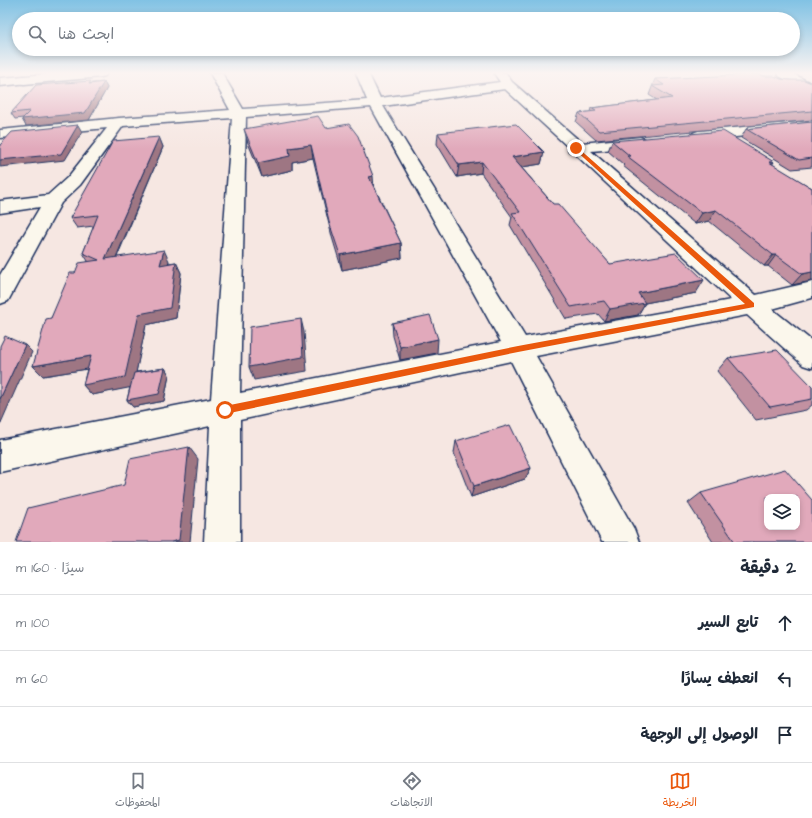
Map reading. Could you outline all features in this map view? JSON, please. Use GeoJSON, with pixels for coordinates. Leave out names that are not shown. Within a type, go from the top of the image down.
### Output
{"type":"FeatureCollection","features":[{"type":"Feature","properties":{"kind":"street"},"geometry":{"type":"LineString","coordinates":[[222,542],[225,410],[239,114],[230,98]]}},
{"type":"Feature","properties":{"kind":"street"},"geometry":{"type":"LineString","coordinates":[[373,98],[518,349],[621,542]]}},
{"type":"Feature","properties":{"kind":"street"},"geometry":{"type":"LineString","coordinates":[[0,134],[119,122],[375,103],[400,98]]}},
{"type":"Feature","properties":{"kind":"street"},"geometry":{"type":"LineString","coordinates":[[524,98],[576,148],[812,357]]}},
{"type":"Feature","properties":{"kind":"street"},"geometry":{"type":"LineString","coordinates":[[0,295],[53,200],[74,181],[119,122]]}},
{"type":"Feature","properties":{"kind":"street"},"geometry":{"type":"LineString","coordinates":[[683,137],[812,126]]}},
{"type":"Feature","properties":{"kind":"street"},"geometry":{"type":"LineString","coordinates":[[721,134],[741,146]]}},
{"type":"Feature","properties":{"kind":"street"},"geometry":{"type":"LineString","coordinates":[[576,148],[652,140]]}},
{"type":"Feature","properties":{"kind":"street"},"geometry":{"type":"LineString","coordinates":[[0,207],[53,200]]}},
{"type":"Feature","properties":{"kind":"street"},"geometry":{"type":"LineString","coordinates":[[0,456],[518,349],[752,305],[812,290]]}},
{"type":"Feature","properties":{"kind":"building"},"geometry":{"type":"Polygon","coordinates":[[[24,98],[94,98],[85,113],[22,119],[30,111],[11,113],[24,98]]]}},
{"type":"Feature","properties":{"kind":"building"},"geometry":{"type":"Polygon","coordinates":[[[670,98],[812,98],[812,111],[599,131],[579,113],[596,111],[591,108],[670,98]]]}},
{"type":"Feature","properties":{"kind":"building"},"geometry":{"type":"Polygon","coordinates":[[[318,116],[326,128],[349,124],[358,136],[373,176],[369,177],[401,243],[340,255],[329,222],[311,145],[289,148],[290,156],[258,163],[244,129],[318,116]]]}},
{"type":"Feature","properties":{"kind":"building"},"geometry":{"type":"Polygon","coordinates":[[[812,122],[812,158],[799,160],[746,129],[812,122]]]}},
{"type":"Feature","properties":{"kind":"building"},"geometry":{"type":"Polygon","coordinates":[[[516,124],[544,152],[512,157],[553,204],[558,204],[610,264],[676,253],[704,280],[638,293],[645,303],[610,309],[604,301],[571,307],[512,213],[520,212],[482,162],[459,165],[438,133],[516,124]]]}},
{"type":"Feature","properties":{"kind":"building"},"geometry":{"type":"Polygon","coordinates":[[[78,125],[61,154],[0,160],[0,145],[12,132],[78,125]]]}},
{"type":"Feature","properties":{"kind":"building"},"geometry":{"type":"Polygon","coordinates":[[[723,131],[774,162],[769,162],[812,188],[812,272],[802,274],[776,255],[773,255],[716,210],[702,213],[627,156],[630,156],[612,141],[723,131]]]}},
{"type":"Feature","properties":{"kind":"building"},"geometry":{"type":"Polygon","coordinates":[[[159,137],[105,259],[164,250],[160,265],[176,262],[170,308],[139,314],[125,377],[83,385],[91,356],[33,366],[46,319],[51,318],[70,273],[75,273],[79,263],[99,260],[83,253],[98,215],[70,218],[113,141],[159,137]]]}},
{"type":"Feature","properties":{"kind":"building"},"geometry":{"type":"Polygon","coordinates":[[[430,315],[438,339],[400,347],[392,323],[430,315]]]}},
{"type":"Feature","properties":{"kind":"building"},"geometry":{"type":"Polygon","coordinates":[[[301,319],[303,357],[249,367],[250,327],[301,319]]]}},
{"type":"Feature","properties":{"kind":"building"},"geometry":{"type":"Polygon","coordinates":[[[5,336],[25,345],[0,399],[0,346],[5,336]]]}},
{"type":"Feature","properties":{"kind":"building"},"geometry":{"type":"Polygon","coordinates":[[[777,350],[812,386],[812,399],[770,407],[728,358],[777,350]]]}},
{"type":"Feature","properties":{"kind":"building"},"geometry":{"type":"Polygon","coordinates":[[[165,368],[159,394],[127,400],[134,373],[165,368]]]}},
{"type":"Feature","properties":{"kind":"building"},"geometry":{"type":"Polygon","coordinates":[[[510,425],[531,468],[474,486],[456,441],[510,425]]]}},
{"type":"Feature","properties":{"kind":"building"},"geometry":{"type":"Polygon","coordinates":[[[189,447],[179,540],[171,542],[16,542],[28,508],[124,485],[130,459],[189,447]]]}},
{"type":"Feature","properties":{"kind":"building"},"geometry":{"type":"Polygon","coordinates":[[[785,469],[812,500],[812,542],[735,542],[701,493],[785,469]]]}},
{"type":"Feature","properties":{"kind":"route"},"geometry":{"type":"LineString","coordinates":[[225,410],[518,349],[752,305],[576,148]]}}]}
